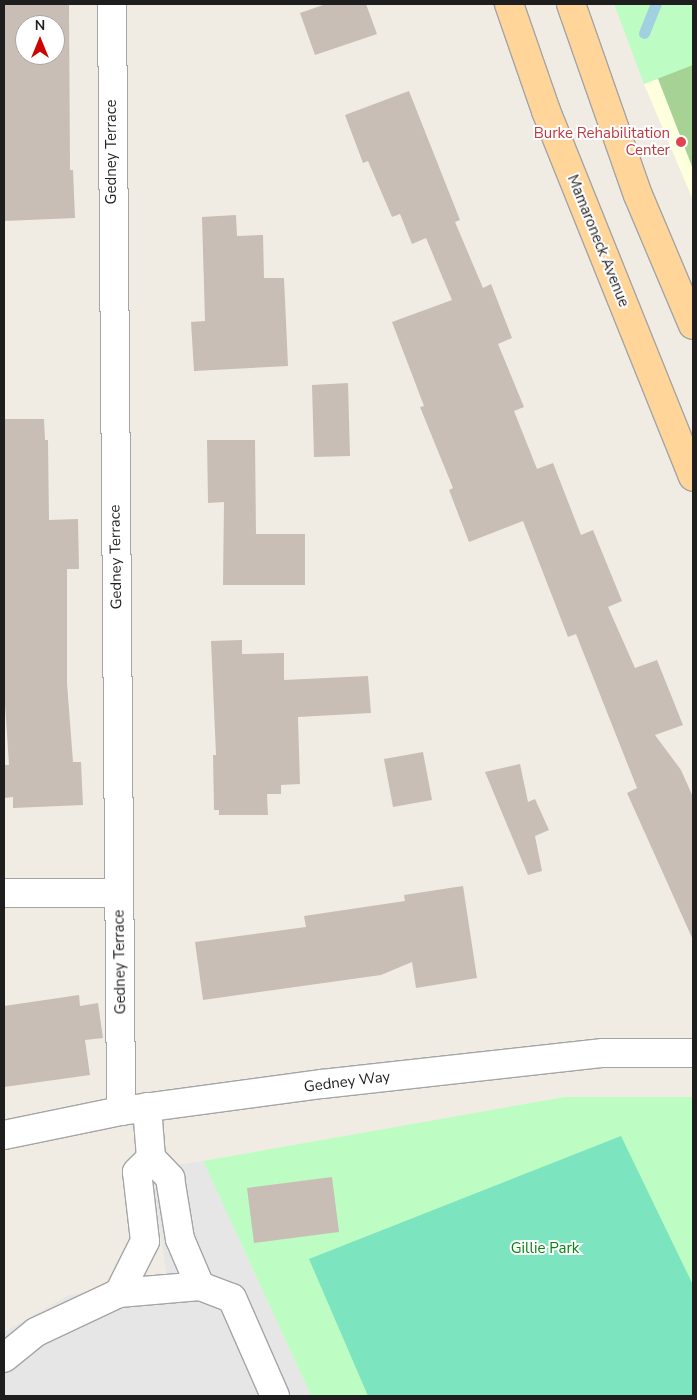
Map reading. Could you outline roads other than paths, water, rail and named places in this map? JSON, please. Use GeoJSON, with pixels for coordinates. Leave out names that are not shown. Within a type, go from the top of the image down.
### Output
{"type":"FeatureCollection","features":[{"type":"Feature","properties":{"kind":"main road","name":"Mamaroneck Avenue"},"geometry":{"type":"LineString","coordinates":[[509,4],[546,111],[693,477]]}},
{"type":"Feature","properties":{"kind":"main road"},"geometry":{"type":"LineString","coordinates":[[571,4],[638,195],[693,325]]}},
{"type":"Feature","properties":{"kind":"street","name":"Gedney Terrace"},"geometry":{"type":"LineString","coordinates":[[112,4],[119,893],[134,1109],[151,1158]]}},
{"type":"Feature","properties":{"kind":"street"},"geometry":{"type":"LineString","coordinates":[[4,893],[119,893]]}},
{"type":"Feature","properties":{"kind":"street","name":"Gedney Way"},"geometry":{"type":"LineString","coordinates":[[4,1135],[134,1109],[603,1053],[693,1053]]}},
{"type":"Feature","properties":{"kind":"street"},"geometry":{"type":"LineString","coordinates":[[119,1293],[145,1241],[137,1172],[151,1158],[170,1178],[180,1239],[200,1286]]}},
{"type":"Feature","properties":{"kind":"street"},"geometry":{"type":"LineString","coordinates":[[4,1358],[36,1332],[119,1293],[200,1286],[232,1298],[275,1396]]}},
{"type":"Feature","properties":{"kind":"waterway"},"geometry":{"type":"LineString","coordinates":[[644,33],[656,4]]}},
{"type":"Feature","properties":{"kind":"place","name":"Burke Rehabilitation Center"},"geometry":{"type":"Point","coordinates":[681,142]}},
{"type":"Feature","properties":{"kind":"park label","name":"Gillie Park"},"geometry":{"type":"Point","coordinates":[545,1249]}}]}
